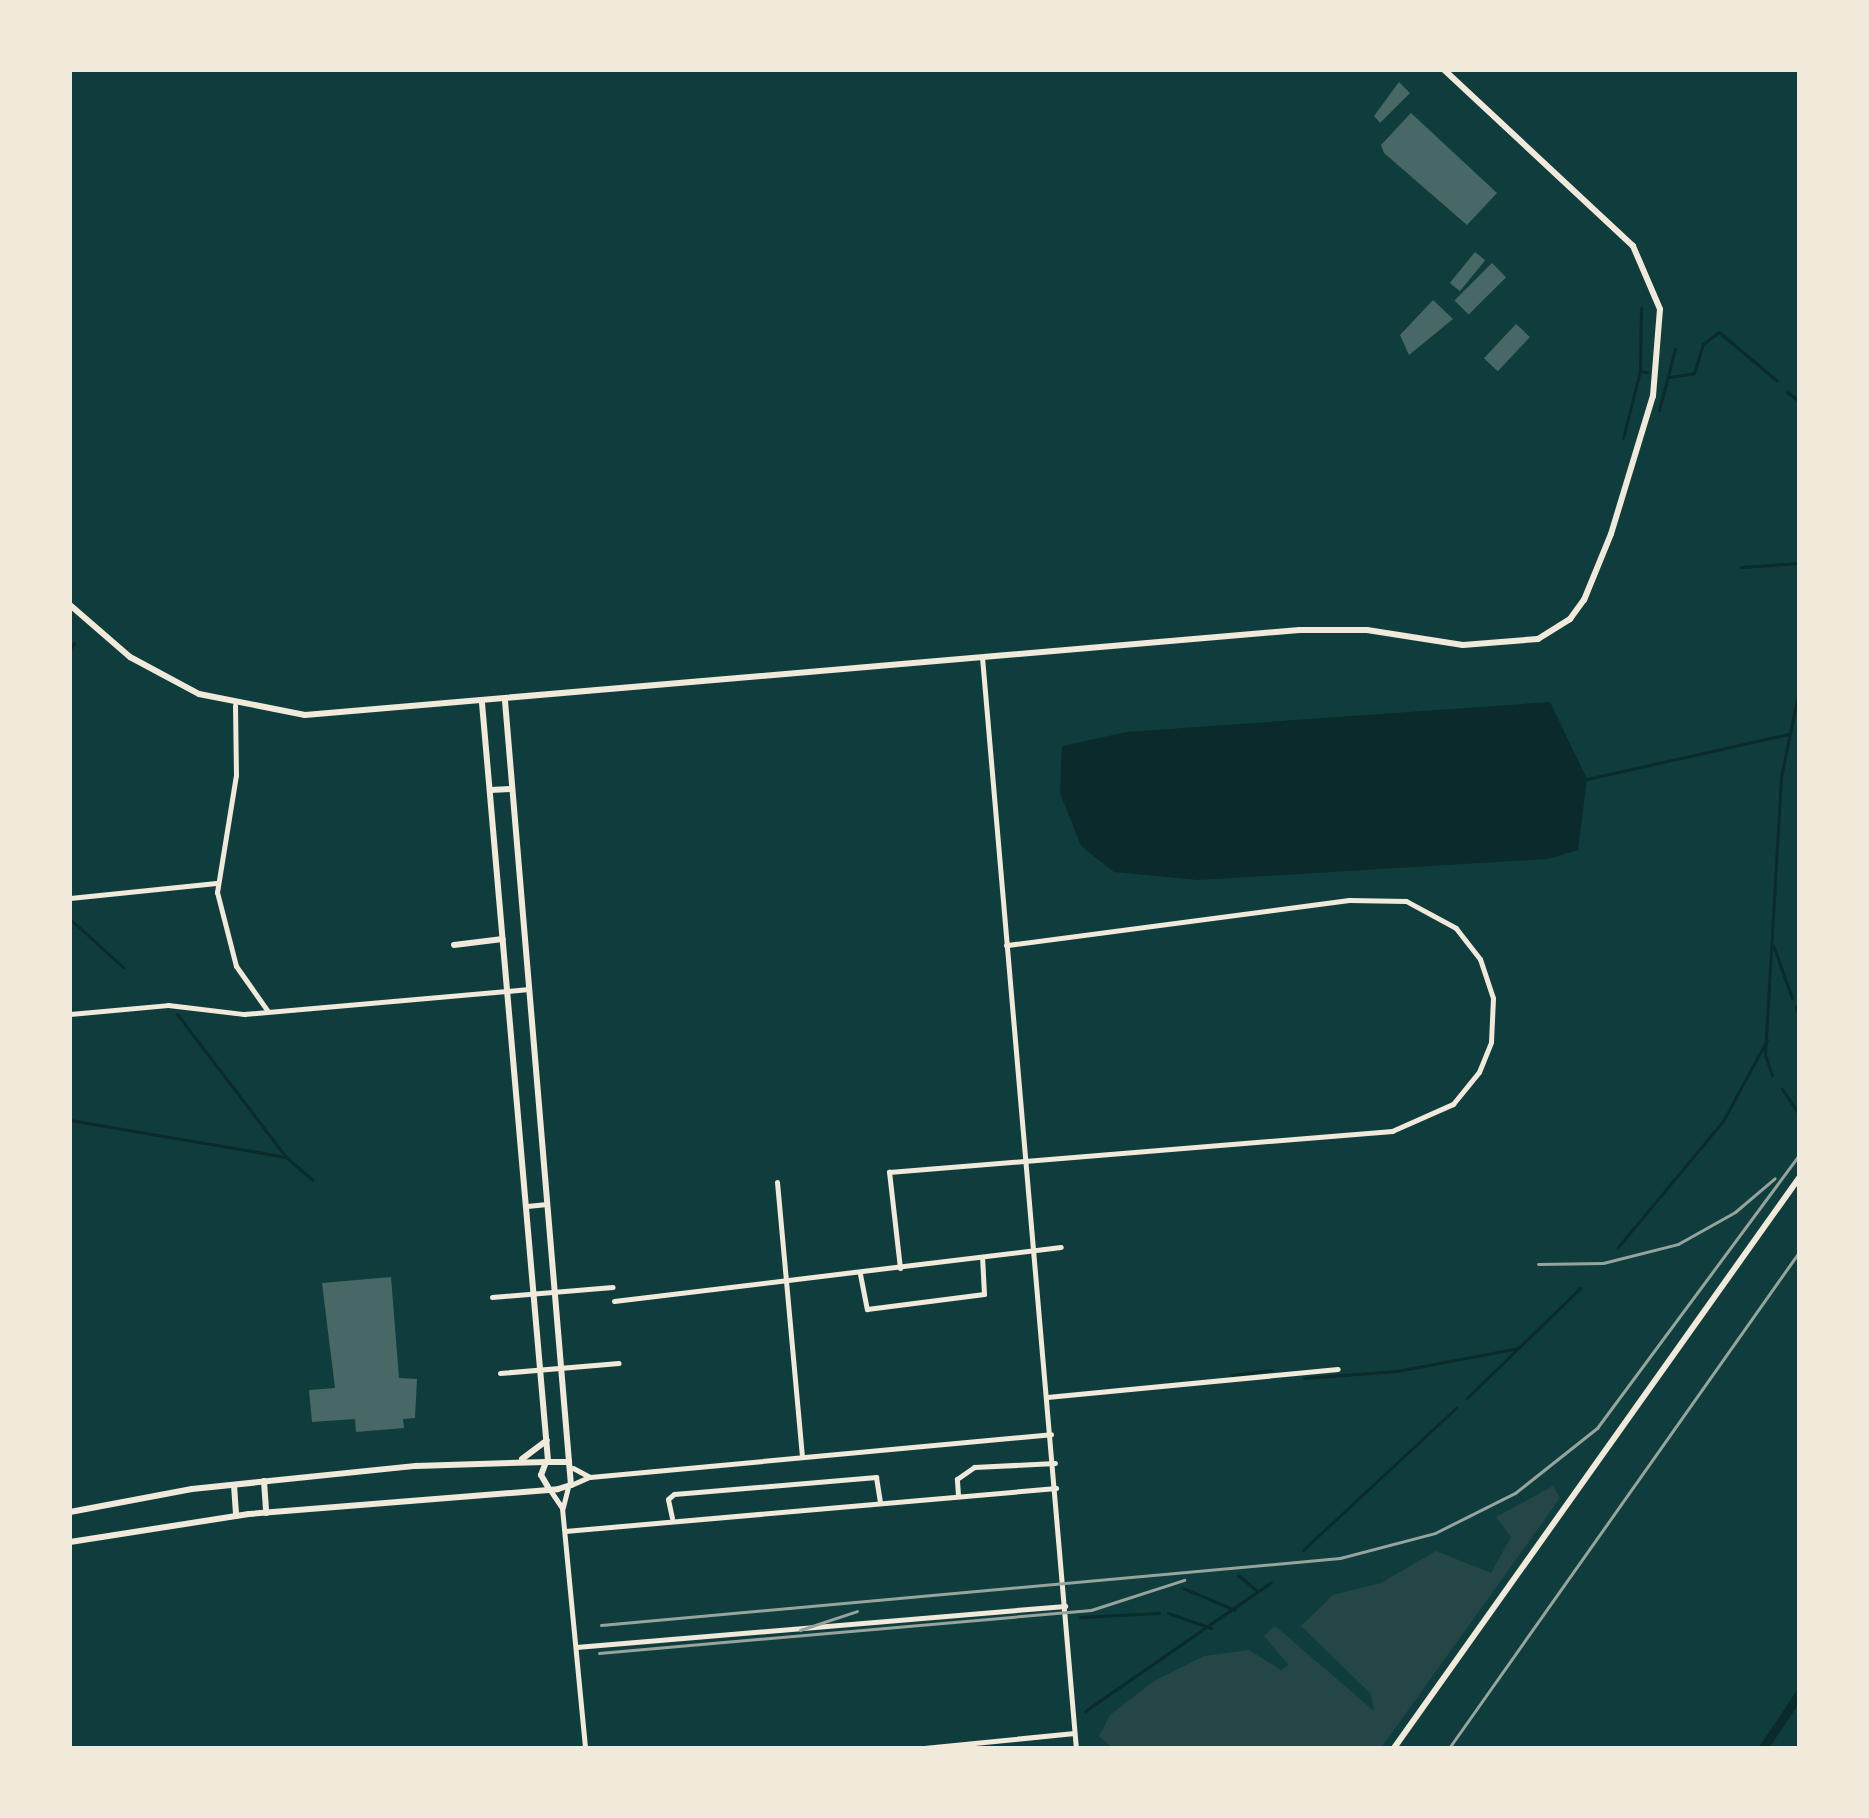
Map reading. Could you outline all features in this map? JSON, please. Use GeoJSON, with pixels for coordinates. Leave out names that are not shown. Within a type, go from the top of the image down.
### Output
{"type":"FeatureCollection","features":[{"type":"Feature","properties":{"kind":"street"},"geometry":{"type":"LineString","coordinates":[[70,605],[130,657],[235,705],[305,715],[482,703],[982,657],[1335,629],[1510,647],[1570,619],[1611,534],[1653,396],[1660,309],[1633,246],[1444,70]]}},
{"type":"Feature","properties":{"kind":"street"},"geometry":{"type":"LineString","coordinates":[[982,657],[1025,1160],[1055,1463],[1076,1748]]}},
{"type":"Feature","properties":{"kind":"street"},"geometry":{"type":"LineString","coordinates":[[505,701],[571,1465],[562,1508],[585,1748]]}},
{"type":"Feature","properties":{"kind":"street"},"geometry":{"type":"LineString","coordinates":[[482,703],[542,1371],[547,1461],[541,1475],[562,1508]]}},
{"type":"Feature","properties":{"kind":"street"},"geometry":{"type":"LineString","coordinates":[[235,705],[236,775],[216,883],[236,966],[268,1011]]}},
{"type":"Feature","properties":{"kind":"street"},"geometry":{"type":"LineString","coordinates":[[491,790],[512,789]]}},
{"type":"Feature","properties":{"kind":"street"},"geometry":{"type":"LineString","coordinates":[[70,898],[216,883]]}},
{"type":"Feature","properties":{"kind":"street"},"geometry":{"type":"LineString","coordinates":[[900,1268],[889,1172],[1416,1125],[1453,1104],[1479,1072],[1491,1042],[1493,998],[1467,940],[1439,915],[1406,901],[1349,900],[1006,945]]}},
{"type":"Feature","properties":{"kind":"street"},"geometry":{"type":"LineString","coordinates":[[454,945],[503,939]]}},
{"type":"Feature","properties":{"kind":"street"},"geometry":{"type":"LineString","coordinates":[[70,1014],[168,1005],[268,1011],[529,989]]}},
{"type":"Feature","properties":{"kind":"street"},"geometry":{"type":"LineString","coordinates":[[1394,1748],[1799,1178]]}},
{"type":"Feature","properties":{"kind":"street"},"geometry":{"type":"LineString","coordinates":[[777,1182],[802,1455]]}},
{"type":"Feature","properties":{"kind":"street"},"geometry":{"type":"LineString","coordinates":[[527,1206],[547,1204]]}},
{"type":"Feature","properties":{"kind":"street"},"geometry":{"type":"LineString","coordinates":[[614,1301],[785,1286],[1061,1247]]}},
{"type":"Feature","properties":{"kind":"street"},"geometry":{"type":"LineString","coordinates":[[860,1274],[867,1309],[984,1294],[982,1257]]}},
{"type":"Feature","properties":{"kind":"street"},"geometry":{"type":"LineString","coordinates":[[492,1297],[613,1287]]}},
{"type":"Feature","properties":{"kind":"street"},"geometry":{"type":"LineString","coordinates":[[500,1373],[619,1363]]}},
{"type":"Feature","properties":{"kind":"street"},"geometry":{"type":"LineString","coordinates":[[1047,1397],[1338,1369]]}},
{"type":"Feature","properties":{"kind":"street"},"geometry":{"type":"LineString","coordinates":[[70,1542],[236,1516],[569,1486],[590,1477],[1051,1434]]}},
{"type":"Feature","properties":{"kind":"street"},"geometry":{"type":"LineString","coordinates":[[520,1460],[547,1440]]}},
{"type":"Feature","properties":{"kind":"street"},"geometry":{"type":"LineString","coordinates":[[70,1512],[264,1481],[520,1460],[571,1465],[590,1477]]}},
{"type":"Feature","properties":{"kind":"street"},"geometry":{"type":"LineString","coordinates":[[958,1495],[957,1479],[974,1467],[1055,1463]]}},
{"type":"Feature","properties":{"kind":"street"},"geometry":{"type":"LineString","coordinates":[[672,1518],[668,1499],[674,1494],[876,1477],[880,1501]]}},
{"type":"Feature","properties":{"kind":"street"},"geometry":{"type":"LineString","coordinates":[[264,1481],[266,1513]]}},
{"type":"Feature","properties":{"kind":"street"},"geometry":{"type":"LineString","coordinates":[[234,1485],[236,1516]]}},
{"type":"Feature","properties":{"kind":"street"},"geometry":{"type":"LineString","coordinates":[[565,1531],[672,1518],[1056,1488]]}},
{"type":"Feature","properties":{"kind":"street"},"geometry":{"type":"LineString","coordinates":[[576,1647],[1065,1606]]}},
{"type":"Feature","properties":{"kind":"street"},"geometry":{"type":"LineString","coordinates":[[924,1748],[1074,1733]]}},
{"type":"Feature","properties":{"kind":"shaded area"},"geometry":{"type":"Polygon","coordinates":[[[1550,702],[1587,779],[1578,850],[1548,859],[1198,880],[1114,872],[1081,846],[1060,793],[1062,746],[1127,732],[1550,702]]]}},
{"type":"Feature","properties":{"kind":"shaded area"},"geometry":{"type":"Polygon","coordinates":[[[1553,1486],[1560,1498],[1381,1748],[1112,1748],[1099,1736],[1110,1715],[1154,1681],[1204,1656],[1249,1650],[1281,1670],[1289,1665],[1264,1636],[1275,1626],[1374,1711],[1371,1694],[1301,1626],[1333,1595],[1381,1583],[1436,1551],[1491,1573],[1511,1537],[1496,1517],[1553,1486]]]}},
{"type":"Feature","properties":{"kind":"building"},"geometry":{"type":"Polygon","coordinates":[[[1399,82],[1410,93],[1380,123],[1374,116],[1399,82]]]}},
{"type":"Feature","properties":{"kind":"building"},"geometry":{"type":"Polygon","coordinates":[[[1411,113],[1497,193],[1467,225],[1384,153],[1381,145],[1411,113]]]}},
{"type":"Feature","properties":{"kind":"building"},"geometry":{"type":"Polygon","coordinates":[[[1475,252],[1485,260],[1460,291],[1450,283],[1475,252]]]}},
{"type":"Feature","properties":{"kind":"building"},"geometry":{"type":"Polygon","coordinates":[[[1492,263],[1506,277],[1469,315],[1455,300],[1492,263]]]}},
{"type":"Feature","properties":{"kind":"building"},"geometry":{"type":"Polygon","coordinates":[[[1433,300],[1453,319],[1409,355],[1400,335],[1433,300]]]}},
{"type":"Feature","properties":{"kind":"building"},"geometry":{"type":"Polygon","coordinates":[[[1516,324],[1530,337],[1498,371],[1484,358],[1516,324]]]}},
{"type":"Feature","properties":{"kind":"building"},"geometry":{"type":"Polygon","coordinates":[[[391,1277],[399,1378],[417,1379],[415,1418],[403,1419],[404,1428],[356,1432],[355,1419],[312,1422],[309,1390],[335,1388],[322,1283],[391,1277]]]}},
{"type":"Feature","properties":{"kind":"waterway"},"geometry":{"type":"LineString","coordinates":[[1640,371],[1641,308]]}},
{"type":"Feature","properties":{"kind":"waterway"},"geometry":{"type":"LineString","coordinates":[[1670,377],[1694,373],[1703,344],[1719,332],[1776,380]]}},
{"type":"Feature","properties":{"kind":"waterway"},"geometry":{"type":"LineString","coordinates":[[1659,410],[1675,349]]}},
{"type":"Feature","properties":{"kind":"waterway"},"geometry":{"type":"LineString","coordinates":[[1623,438],[1640,371],[1647,372]]}},
{"type":"Feature","properties":{"kind":"waterway"},"geometry":{"type":"LineString","coordinates":[[1787,392],[1799,401]]}},
{"type":"Feature","properties":{"kind":"waterway"},"geometry":{"type":"LineString","coordinates":[[1741,567],[1799,563]]}},
{"type":"Feature","properties":{"kind":"waterway"},"geometry":{"type":"LineString","coordinates":[[70,649],[74,643]]}},
{"type":"Feature","properties":{"kind":"waterway"},"geometry":{"type":"LineString","coordinates":[[1772,1075],[1765,1055],[1781,777],[1799,689]]}},
{"type":"Feature","properties":{"kind":"waterway"},"geometry":{"type":"LineString","coordinates":[[1587,779],[1788,734]]}},
{"type":"Feature","properties":{"kind":"waterway"},"geometry":{"type":"LineString","coordinates":[[70,919],[123,967]]}},
{"type":"Feature","properties":{"kind":"waterway"},"geometry":{"type":"LineString","coordinates":[[1773,945],[1792,998]]}},
{"type":"Feature","properties":{"kind":"waterway"},"geometry":{"type":"LineString","coordinates":[[1796,1007],[1799,1017]]}},
{"type":"Feature","properties":{"kind":"waterway"},"geometry":{"type":"LineString","coordinates":[[177,1014],[286,1157]]}},
{"type":"Feature","properties":{"kind":"waterway"},"geometry":{"type":"LineString","coordinates":[[1618,1247],[1723,1121],[1767,1040]]}},
{"type":"Feature","properties":{"kind":"waterway"},"geometry":{"type":"LineString","coordinates":[[1782,1089],[1799,1114]]}},
{"type":"Feature","properties":{"kind":"waterway"},"geometry":{"type":"LineString","coordinates":[[70,1120],[286,1157],[312,1180]]}},
{"type":"Feature","properties":{"kind":"waterway"},"geometry":{"type":"LineString","coordinates":[[1467,1398],[1580,1288]]}},
{"type":"Feature","properties":{"kind":"waterway"},"geometry":{"type":"LineString","coordinates":[[1304,1378],[1397,1371],[1519,1348]]}},
{"type":"Feature","properties":{"kind":"waterway"},"geometry":{"type":"LineString","coordinates":[[1232,1375],[1272,1370]]}},
{"type":"Feature","properties":{"kind":"waterway"},"geometry":{"type":"LineString","coordinates":[[1303,1550],[1456,1408]]}},
{"type":"Feature","properties":{"kind":"waterway"},"geometry":{"type":"LineString","coordinates":[[1238,1575],[1257,1591]]}},
{"type":"Feature","properties":{"kind":"waterway"},"geometry":{"type":"LineString","coordinates":[[1085,1711],[1271,1582]]}},
{"type":"Feature","properties":{"kind":"waterway"},"geometry":{"type":"LineString","coordinates":[[1183,1588],[1235,1610]]}},
{"type":"Feature","properties":{"kind":"waterway"},"geometry":{"type":"LineString","coordinates":[[1080,1617],[1159,1613]]}},
{"type":"Feature","properties":{"kind":"waterway"},"geometry":{"type":"LineString","coordinates":[[1168,1613],[1211,1628]]}},
{"type":"Feature","properties":{"kind":"waterway"},"geometry":{"type":"LineString","coordinates":[[1763,1748],[1799,1694]]}},
{"type":"Feature","properties":{"kind":"railway"},"geometry":{"type":"LineString","coordinates":[[601,1625],[1340,1558],[1435,1533],[1515,1493],[1597,1428],[1799,1155]]}},
{"type":"Feature","properties":{"kind":"railway"},"geometry":{"type":"LineString","coordinates":[[1538,1264],[1603,1263],[1678,1244],[1735,1212],[1775,1178]]}},
{"type":"Feature","properties":{"kind":"railway"},"geometry":{"type":"LineString","coordinates":[[1449,1748],[1799,1252]]}},
{"type":"Feature","properties":{"kind":"railway"},"geometry":{"type":"LineString","coordinates":[[599,1653],[1091,1610],[1184,1580]]}},
{"type":"Feature","properties":{"kind":"railway"},"geometry":{"type":"LineString","coordinates":[[800,1630],[857,1611]]}}]}
